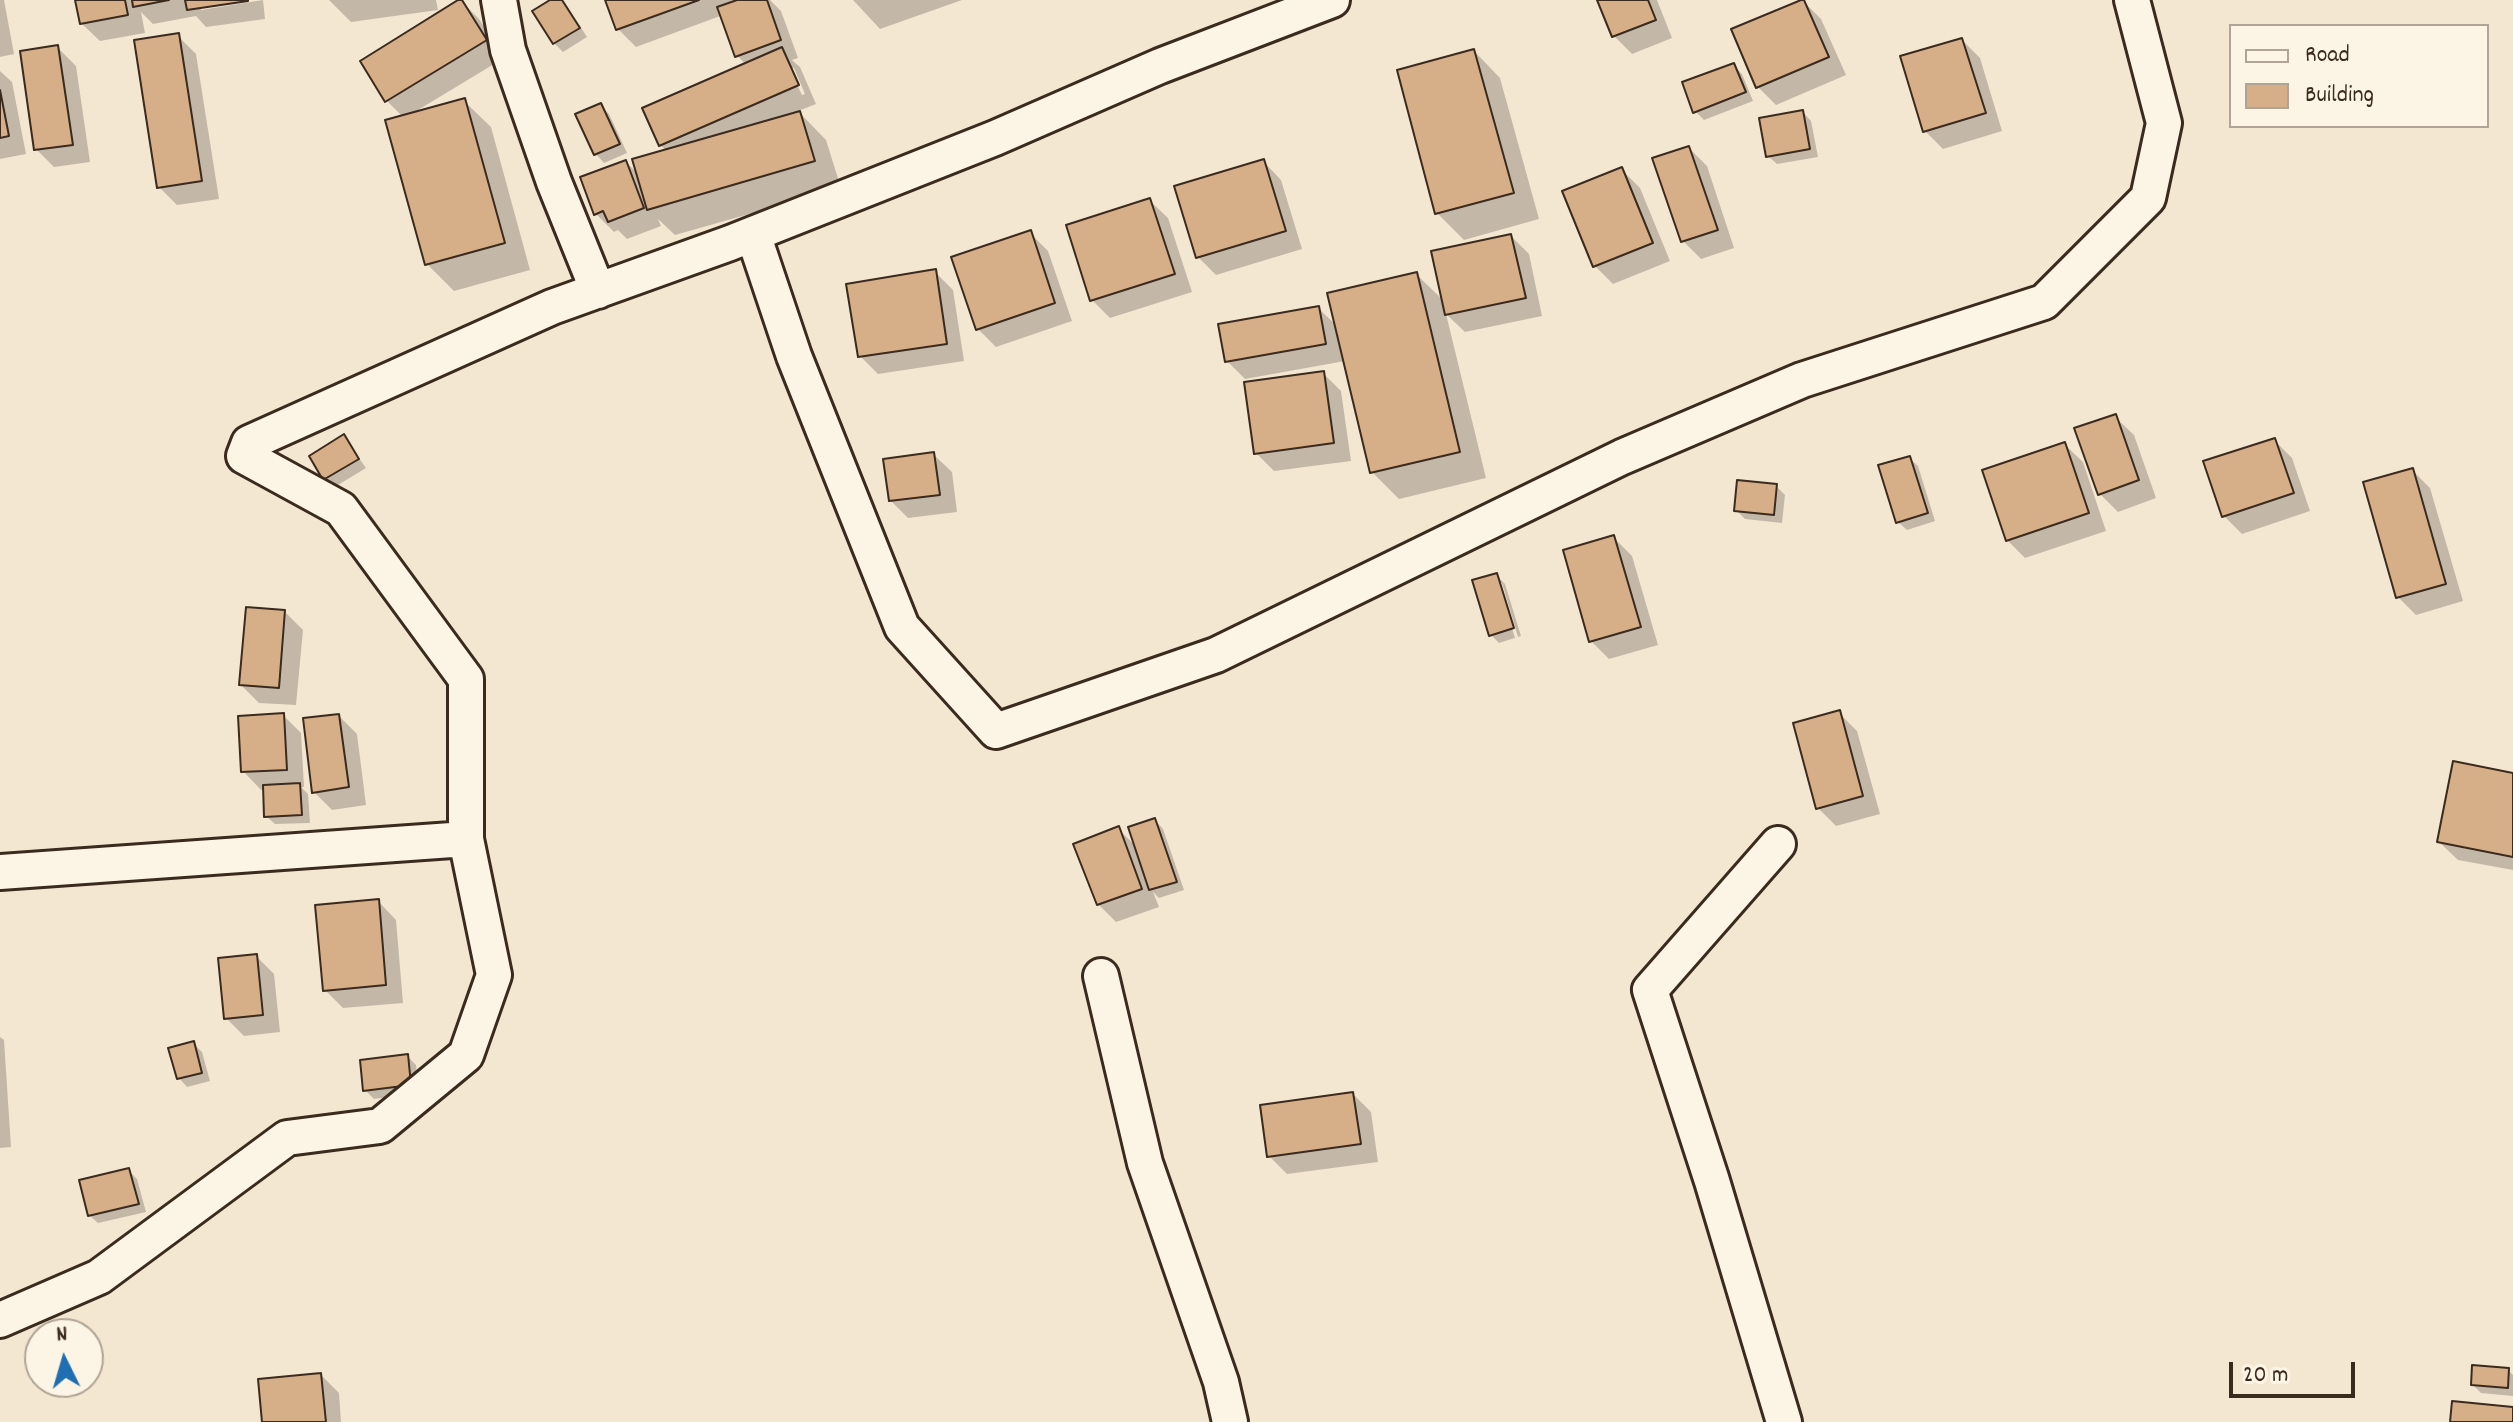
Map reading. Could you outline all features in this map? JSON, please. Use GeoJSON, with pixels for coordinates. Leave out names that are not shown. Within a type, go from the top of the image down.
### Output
{"type":"FeatureCollection","features":[{"type":"Feature","properties":{"kind":"street"},"geometry":{"type":"LineString","coordinates":[[499,0],[508,50],[554,182],[598,291]]}},
{"type":"Feature","properties":{"kind":"street"},"geometry":{"type":"LineString","coordinates":[[0,1320],[99,1277],[287,1138],[380,1126],[466,1055],[494,975],[466,839],[466,679],[341,509],[244,456],[249,443],[552,307],[753,234],[995,138],[1160,66],[1332,0]]}},
{"type":"Feature","properties":{"kind":"street"},"geometry":{"type":"LineString","coordinates":[[753,234],[794,356],[902,627],[996,731],[1216,655],[1622,457],[1802,380],[2044,302],[2148,198],[2164,123],[2132,0]]}},
{"type":"Feature","properties":{"kind":"street"},"geometry":{"type":"LineString","coordinates":[[0,872],[466,839]]}},
{"type":"Feature","properties":{"kind":"street"},"geometry":{"type":"LineString","coordinates":[[1778,844],[1650,990],[1712,1181],[1784,1422]]}},
{"type":"Feature","properties":{"kind":"street"},"geometry":{"type":"LineString","coordinates":[[1101,976],[1145,1163],[1221,1382],[1230,1422]]}},
{"type":"Feature","properties":{"kind":"building"},"geometry":{"type":"Polygon","coordinates":[[[75,0],[125,0],[128,15],[80,24],[75,0]]]}},
{"type":"Feature","properties":{"kind":"building"},"geometry":{"type":"Polygon","coordinates":[[[132,0],[169,0],[133,7],[132,0]]]}},
{"type":"Feature","properties":{"kind":"building"},"geometry":{"type":"Polygon","coordinates":[[[185,0],[248,0],[248,1],[187,10],[185,0]]]}},
{"type":"Feature","properties":{"kind":"building"},"geometry":{"type":"Polygon","coordinates":[[[462,0],[487,40],[385,102],[360,61],[462,0]]]}},
{"type":"Feature","properties":{"kind":"building"},"geometry":{"type":"Polygon","coordinates":[[[550,0],[562,0],[580,28],[553,44],[532,11],[550,0]]]}},
{"type":"Feature","properties":{"kind":"building"},"geometry":{"type":"Polygon","coordinates":[[[605,0],[699,0],[616,30],[605,0]]]}},
{"type":"Feature","properties":{"kind":"building"},"geometry":{"type":"Polygon","coordinates":[[[737,0],[767,0],[781,40],[735,57],[717,7],[737,0]]]}},
{"type":"Feature","properties":{"kind":"building"},"geometry":{"type":"Polygon","coordinates":[[[1597,0],[1648,0],[1656,20],[1612,37],[1597,0]]]}},
{"type":"Feature","properties":{"kind":"building"},"geometry":{"type":"Polygon","coordinates":[[[1804,0],[1829,57],[1756,88],[1731,29],[1804,0]]]}},
{"type":"Feature","properties":{"kind":"building"},"geometry":{"type":"Polygon","coordinates":[[[179,33],[202,181],[157,188],[134,40],[179,33]]]}},
{"type":"Feature","properties":{"kind":"building"},"geometry":{"type":"Polygon","coordinates":[[[1962,38],[1986,113],[1923,132],[1900,56],[1962,38]]]}},
{"type":"Feature","properties":{"kind":"building"},"geometry":{"type":"Polygon","coordinates":[[[58,45],[73,145],[34,150],[20,51],[58,45]]]}},
{"type":"Feature","properties":{"kind":"building"},"geometry":{"type":"Polygon","coordinates":[[[782,47],[799,85],[659,146],[642,108],[782,47]]]}},
{"type":"Feature","properties":{"kind":"building"},"geometry":{"type":"Polygon","coordinates":[[[1474,49],[1514,193],[1435,214],[1397,70],[1474,49]]]}},
{"type":"Feature","properties":{"kind":"building"},"geometry":{"type":"Polygon","coordinates":[[[1734,63],[1746,92],[1693,113],[1682,82],[1734,63]]]}},
{"type":"Feature","properties":{"kind":"building"},"geometry":{"type":"Polygon","coordinates":[[[0,90],[9,136],[0,138],[0,90]]]}},
{"type":"Feature","properties":{"kind":"building"},"geometry":{"type":"Polygon","coordinates":[[[465,98],[505,243],[425,265],[385,120],[465,98]]]}},
{"type":"Feature","properties":{"kind":"building"},"geometry":{"type":"Polygon","coordinates":[[[601,103],[620,144],[594,155],[575,114],[601,103]]]}},
{"type":"Feature","properties":{"kind":"building"},"geometry":{"type":"Polygon","coordinates":[[[1803,110],[1810,149],[1766,157],[1759,118],[1803,110]]]}},
{"type":"Feature","properties":{"kind":"building"},"geometry":{"type":"Polygon","coordinates":[[[800,111],[815,161],[647,210],[632,159],[800,111]]]}},
{"type":"Feature","properties":{"kind":"building"},"geometry":{"type":"Polygon","coordinates":[[[1689,146],[1718,230],[1681,242],[1652,158],[1689,146]]]}},
{"type":"Feature","properties":{"kind":"building"},"geometry":{"type":"Polygon","coordinates":[[[1264,159],[1286,231],[1196,258],[1174,186],[1264,159]]]}},
{"type":"Feature","properties":{"kind":"building"},"geometry":{"type":"Polygon","coordinates":[[[626,160],[644,208],[608,222],[603,211],[594,215],[580,177],[626,160]]]}},
{"type":"Feature","properties":{"kind":"building"},"geometry":{"type":"Polygon","coordinates":[[[1622,167],[1653,243],[1593,267],[1562,191],[1622,167]]]}},
{"type":"Feature","properties":{"kind":"building"},"geometry":{"type":"Polygon","coordinates":[[[1150,198],[1175,274],[1090,301],[1066,225],[1150,198]]]}},
{"type":"Feature","properties":{"kind":"building"},"geometry":{"type":"Polygon","coordinates":[[[1031,230],[1055,303],[976,330],[951,257],[1031,230]]]}},
{"type":"Feature","properties":{"kind":"building"},"geometry":{"type":"Polygon","coordinates":[[[1511,234],[1526,298],[1445,315],[1431,251],[1511,234]]]}},
{"type":"Feature","properties":{"kind":"building"},"geometry":{"type":"Polygon","coordinates":[[[936,269],[947,344],[858,357],[846,284],[936,269]]]}},
{"type":"Feature","properties":{"kind":"building"},"geometry":{"type":"Polygon","coordinates":[[[1417,272],[1460,452],[1370,473],[1327,293],[1417,272]]]}},
{"type":"Feature","properties":{"kind":"building"},"geometry":{"type":"Polygon","coordinates":[[[1319,306],[1326,344],[1225,362],[1218,324],[1319,306]]]}},
{"type":"Feature","properties":{"kind":"building"},"geometry":{"type":"Polygon","coordinates":[[[1324,371],[1334,443],[1254,454],[1244,382],[1324,371]]]}},
{"type":"Feature","properties":{"kind":"building"},"geometry":{"type":"Polygon","coordinates":[[[2116,414],[2139,480],[2098,495],[2074,428],[2116,414]]]}},
{"type":"Feature","properties":{"kind":"building"},"geometry":{"type":"Polygon","coordinates":[[[344,434],[359,459],[323,480],[309,456],[344,434]]]}},
{"type":"Feature","properties":{"kind":"building"},"geometry":{"type":"Polygon","coordinates":[[[2275,438],[2294,493],[2222,517],[2203,461],[2275,438]]]}},
{"type":"Feature","properties":{"kind":"building"},"geometry":{"type":"Polygon","coordinates":[[[2065,442],[2089,513],[2006,541],[1982,470],[2065,442]]]}},
{"type":"Feature","properties":{"kind":"building"},"geometry":{"type":"Polygon","coordinates":[[[934,452],[940,495],[889,501],[883,459],[934,452]]]}},
{"type":"Feature","properties":{"kind":"building"},"geometry":{"type":"Polygon","coordinates":[[[1910,456],[1928,513],[1896,523],[1878,465],[1910,456]]]}},
{"type":"Feature","properties":{"kind":"building"},"geometry":{"type":"Polygon","coordinates":[[[2413,468],[2446,584],[2396,598],[2363,482],[2413,468]]]}},
{"type":"Feature","properties":{"kind":"building"},"geometry":{"type":"Polygon","coordinates":[[[1737,480],[1777,484],[1774,515],[1734,511],[1737,480]]]}},
{"type":"Feature","properties":{"kind":"building"},"geometry":{"type":"Polygon","coordinates":[[[1614,535],[1641,627],[1589,642],[1563,550],[1614,535]]]}},
{"type":"Feature","properties":{"kind":"building"},"geometry":{"type":"Polygon","coordinates":[[[1497,573],[1514,628],[1489,636],[1472,580],[1497,573]]]}},
{"type":"Feature","properties":{"kind":"building"},"geometry":{"type":"Polygon","coordinates":[[[246,607],[285,610],[279,688],[239,685],[246,607]]]}},
{"type":"Feature","properties":{"kind":"building"},"geometry":{"type":"Polygon","coordinates":[[[1840,710],[1863,796],[1816,809],[1793,723],[1840,710]]]}},
{"type":"Feature","properties":{"kind":"building"},"geometry":{"type":"Polygon","coordinates":[[[284,713],[287,770],[241,772],[238,716],[284,713]]]}},
{"type":"Feature","properties":{"kind":"building"},"geometry":{"type":"Polygon","coordinates":[[[339,714],[349,787],[312,793],[303,718],[339,714]]]}},
{"type":"Feature","properties":{"kind":"building"},"geometry":{"type":"Polygon","coordinates":[[[2453,761],[2513,773],[2513,857],[2437,842],[2453,761]]]}},
{"type":"Feature","properties":{"kind":"building"},"geometry":{"type":"Polygon","coordinates":[[[300,783],[302,815],[264,817],[263,785],[300,783]]]}},
{"type":"Feature","properties":{"kind":"building"},"geometry":{"type":"Polygon","coordinates":[[[1155,818],[1177,882],[1149,890],[1128,827],[1155,818]]]}},
{"type":"Feature","properties":{"kind":"building"},"geometry":{"type":"Polygon","coordinates":[[[1119,826],[1142,889],[1097,905],[1073,844],[1119,826]]]}},
{"type":"Feature","properties":{"kind":"building"},"geometry":{"type":"Polygon","coordinates":[[[379,899],[386,985],[323,991],[315,905],[379,899]]]}},
{"type":"Feature","properties":{"kind":"building"},"geometry":{"type":"Polygon","coordinates":[[[257,954],[263,1015],[224,1019],[218,958],[257,954]]]}},
{"type":"Feature","properties":{"kind":"building"},"geometry":{"type":"Polygon","coordinates":[[[194,1041],[202,1073],[177,1079],[168,1048],[194,1041]]]}},
{"type":"Feature","properties":{"kind":"building"},"geometry":{"type":"Polygon","coordinates":[[[408,1054],[411,1085],[363,1091],[360,1060],[408,1054]]]}},
{"type":"Feature","properties":{"kind":"building"},"geometry":{"type":"Polygon","coordinates":[[[1353,1092],[1361,1144],[1267,1157],[1260,1105],[1353,1092]]]}},
{"type":"Feature","properties":{"kind":"building"},"geometry":{"type":"Polygon","coordinates":[[[129,1168],[139,1204],[88,1216],[79,1180],[129,1168]]]}},
{"type":"Feature","properties":{"kind":"building"},"geometry":{"type":"Polygon","coordinates":[[[2472,1365],[2509,1368],[2508,1388],[2471,1385],[2472,1365]]]}},
{"type":"Feature","properties":{"kind":"building"},"geometry":{"type":"Polygon","coordinates":[[[321,1373],[326,1422],[262,1422],[258,1379],[321,1373]]]}},
{"type":"Feature","properties":{"kind":"building"},"geometry":{"type":"Polygon","coordinates":[[[2452,1401],[2513,1407],[2513,1422],[2450,1422],[2452,1401]]]}}]}
